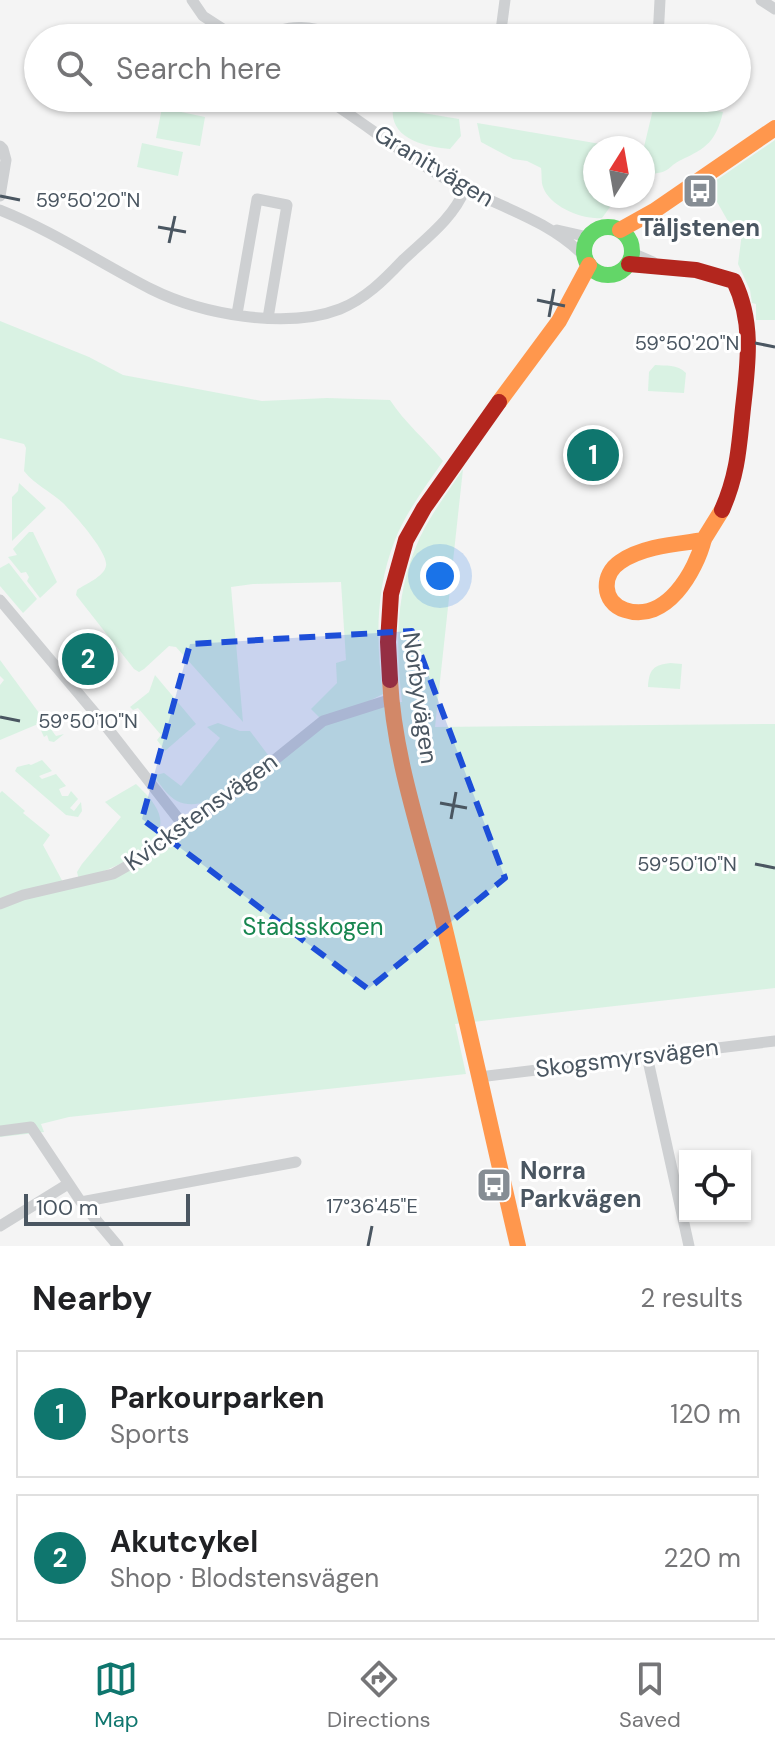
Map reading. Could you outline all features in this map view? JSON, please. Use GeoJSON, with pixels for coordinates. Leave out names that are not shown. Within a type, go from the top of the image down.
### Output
{"type":"FeatureCollection","features":[{"type":"Feature","properties":{"kind":"street"},"geometry":{"type":"LineString","coordinates":[[192,0],[203,16],[215,24]]}},
{"type":"Feature","properties":{"kind":"street"},"geometry":{"type":"LineString","coordinates":[[502,24],[505,0]]}},
{"type":"Feature","properties":{"kind":"street"},"geometry":{"type":"LineString","coordinates":[[659,24],[660,0]]}},
{"type":"Feature","properties":{"kind":"street"},"geometry":{"type":"LineString","coordinates":[[761,0],[775,9]]}},
{"type":"Feature","properties":{"kind":"street","name":"Granitvägen"},"geometry":{"type":"LineString","coordinates":[[346,112],[442,177],[545,227],[571,243],[592,265]]}},
{"type":"Feature","properties":{"kind":"street"},"geometry":{"type":"LineString","coordinates":[[704,540],[656,547],[634,554],[615,565],[609,572],[606,590],[613,605],[636,612],[661,605],[680,589],[700,557],[704,540],[717,519],[738,465],[747,365],[745,311],[740,290],[734,281],[721,276],[661,265],[628,247],[609,226],[601,227],[588,237],[585,246],[592,265],[619,273],[628,247],[654,211],[775,128]]}},
{"type":"Feature","properties":{"kind":"street"},"geometry":{"type":"LineString","coordinates":[[0,146],[6,160],[0,196]]}},
{"type":"Feature","properties":{"kind":"street"},"geometry":{"type":"LineString","coordinates":[[0,210],[31,222],[151,289],[189,303],[237,314],[302,318],[341,308],[378,285],[455,210],[465,189]]}},
{"type":"Feature","properties":{"kind":"street"},"geometry":{"type":"LineString","coordinates":[[237,314],[257,199],[287,205],[268,318]]}},
{"type":"Feature","properties":{"kind":"street","name":"Granitvägen"},"geometry":{"type":"LineString","coordinates":[[545,227],[588,237]]}},
{"type":"Feature","properties":{"kind":"street","name":"Norbyvägen"},"geometry":{"type":"LineString","coordinates":[[518,1246],[408,785],[392,699],[386,623],[403,547],[418,517],[576,296],[592,265]]}},
{"type":"Feature","properties":{"kind":"street"},"geometry":{"type":"LineString","coordinates":[[0,600],[105,725],[184,826]]}},
{"type":"Feature","properties":{"kind":"street","name":"Kvickstensvägen"},"geometry":{"type":"LineString","coordinates":[[0,904],[23,895],[113,874],[231,795],[323,721],[392,699]]}},
{"type":"Feature","properties":{"kind":"street","name":"Skogsmyrsvägen"},"geometry":{"type":"LineString","coordinates":[[479,1077],[775,1041]]}},
{"type":"Feature","properties":{"kind":"street"},"geometry":{"type":"LineString","coordinates":[[647,1056],[689,1246]]}},
{"type":"Feature","properties":{"kind":"street"},"geometry":{"type":"LineString","coordinates":[[0,1131],[31,1127],[81,1202],[118,1246]]}},
{"type":"Feature","properties":{"kind":"street"},"geometry":{"type":"LineString","coordinates":[[81,1202],[296,1162]]}},
{"type":"Feature","properties":{"kind":"street"},"geometry":{"type":"LineString","coordinates":[[0,1226],[68,1184]]}},
{"type":"Feature","properties":{"kind":"highlighted area"},"geometry":{"type":"Polygon","coordinates":[[[412,631],[505,878],[368,989],[142,819],[190,644],[412,631]]]}},
{"type":"Feature","properties":{"kind":"green space"},"geometry":{"type":"Polygon","coordinates":[[[161,112],[205,117],[200,146],[156,138],[161,112]]]}},
{"type":"Feature","properties":{"kind":"green space"},"geometry":{"type":"Polygon","coordinates":[[[393,112],[417,112],[459,119],[461,136],[450,149],[430,146],[403,134],[393,119],[393,112]]]}},
{"type":"Feature","properties":{"kind":"green space"},"geometry":{"type":"Polygon","coordinates":[[[652,112],[723,112],[709,142],[698,152],[655,174],[655,136],[647,136],[652,112]]]}},
{"type":"Feature","properties":{"kind":"green space"},"geometry":{"type":"Polygon","coordinates":[[[477,123],[583,141],[583,208],[609,208],[602,218],[568,211],[547,194],[542,185],[541,168],[513,159],[481,142],[477,123]]]}},
{"type":"Feature","properties":{"kind":"green space"},"geometry":{"type":"Polygon","coordinates":[[[775,140],[775,320],[756,320],[756,304],[752,303],[750,290],[738,264],[743,225],[729,223],[708,186],[775,140]]]}},
{"type":"Feature","properties":{"kind":"green space"},"geometry":{"type":"Polygon","coordinates":[[[142,143],[183,152],[178,176],[137,167],[142,143]]]}},
{"type":"Feature","properties":{"kind":"green space","name":"Stadsskogen"},"geometry":{"type":"Polygon","coordinates":[[[0,321],[89,357],[123,375],[262,401],[327,398],[390,400],[443,461],[405,519],[388,559],[379,616],[383,694],[345,713],[379,703],[402,702],[399,624],[408,568],[425,528],[463,469],[435,727],[775,724],[775,988],[455,1024],[466,1074],[69,1117],[41,1124],[44,1132],[0,1137],[0,793],[2,791],[50,835],[43,845],[65,886],[137,861],[323,721],[311,709],[337,683],[336,663],[346,660],[341,582],[253,584],[231,587],[243,722],[176,647],[169,646],[139,672],[134,669],[76,595],[77,590],[105,570],[102,552],[63,503],[24,471],[24,444],[0,438],[0,321]]]}},
{"type":"Feature","properties":{"kind":"green space"},"geometry":{"type":"Polygon","coordinates":[[[655,365],[683,370],[686,373],[684,393],[648,391],[649,372],[655,365]]]}},
{"type":"Feature","properties":{"kind":"green space"},"geometry":{"type":"Polygon","coordinates":[[[19,483],[46,508],[12,541],[12,497],[18,491],[19,483]]]}},
{"type":"Feature","properties":{"kind":"green space"},"geometry":{"type":"Polygon","coordinates":[[[29,532],[33,532],[57,582],[40,598],[27,581],[29,577],[26,572],[21,573],[8,557],[17,555],[13,549],[29,532]]]}},
{"type":"Feature","properties":{"kind":"green space"},"geometry":{"type":"Polygon","coordinates":[[[9,563],[37,599],[23,613],[0,586],[0,568],[9,563]]]}},
{"type":"Feature","properties":{"kind":"green space"},"geometry":{"type":"Polygon","coordinates":[[[0,660],[56,736],[64,734],[54,742],[49,741],[47,735],[44,737],[38,724],[0,740],[0,685],[4,680],[0,676],[0,660]]]}},
{"type":"Feature","properties":{"kind":"green space"},"geometry":{"type":"Polygon","coordinates":[[[670,663],[682,664],[680,689],[648,687],[653,669],[670,663]]]}},
{"type":"Feature","properties":{"kind":"green space"},"geometry":{"type":"Polygon","coordinates":[[[155,675],[196,724],[165,751],[157,740],[161,735],[138,708],[133,710],[130,707],[149,692],[155,675]]]}},
{"type":"Feature","properties":{"kind":"green space"},"geometry":{"type":"Polygon","coordinates":[[[218,723],[240,731],[250,731],[268,755],[238,782],[214,798],[202,803],[177,801],[163,788],[156,775],[164,773],[181,786],[220,738],[207,727],[218,723]]]}},
{"type":"Feature","properties":{"kind":"green space"},"geometry":{"type":"Polygon","coordinates":[[[42,760],[52,771],[39,776],[42,779],[56,774],[66,786],[59,789],[62,796],[68,796],[71,791],[78,799],[70,808],[74,811],[81,802],[82,811],[78,817],[66,815],[15,771],[17,767],[42,760]]]}},
{"type":"Feature","properties":{"kind":"green space"},"geometry":{"type":"Polygon","coordinates":[[[136,784],[159,814],[160,827],[155,838],[132,858],[79,880],[77,872],[82,864],[121,817],[105,802],[136,784]]]}},
{"type":"Feature","properties":{"kind":"traffic: fast"},"geometry":{"type":"LineString","coordinates":[[608,227],[625,234],[632,251],[625,268],[608,275],[591,268],[584,251],[591,234],[608,227]]}},
{"type":"Feature","properties":{"kind":"traffic: slow"},"geometry":{"type":"LineString","coordinates":[[620,230],[654,211],[775,128]]}},
{"type":"Feature","properties":{"kind":"traffic: slow"},"geometry":{"type":"LineString","coordinates":[[499,402],[559,321],[589,265]]}},
{"type":"Feature","properties":{"kind":"traffic: slow"},"geometry":{"type":"LineString","coordinates":[[704,540],[694,541],[683,543],[672,544],[650,549],[620,562],[607,580],[612,601],[625,610],[640,612],[666,602],[677,592],[694,566],[700,552],[704,539],[722,510]]}},
{"type":"Feature","properties":{"kind":"traffic: slow"},"geometry":{"type":"LineString","coordinates":[[390,680],[403,768],[451,954],[518,1246]]}},
{"type":"Feature","properties":{"kind":"traffic: jam"},"geometry":{"type":"LineString","coordinates":[[629,264],[696,270],[734,281],[740,296],[747,328],[747,375],[737,460],[722,510]]}},
{"type":"Feature","properties":{"kind":"traffic: jam"},"geometry":{"type":"LineString","coordinates":[[390,680],[388,642],[391,594],[406,540],[424,508],[499,402]]}},
{"type":"Feature","properties":{"kind":"place","name":"Täljstenen"},"geometry":{"type":"Point","coordinates":[700,191]}},
{"type":"Feature","properties":{"kind":"place","name":"Parkourparken"},"geometry":{"type":"Point","coordinates":[593,455]}},
{"type":"Feature","properties":{"kind":"place","name":"Akutcykel"},"geometry":{"type":"Point","coordinates":[88,659]}},
{"type":"Feature","properties":{"kind":"place","name":"Norra Parkvägen"},"geometry":{"type":"Point","coordinates":[494,1185]}}]}
